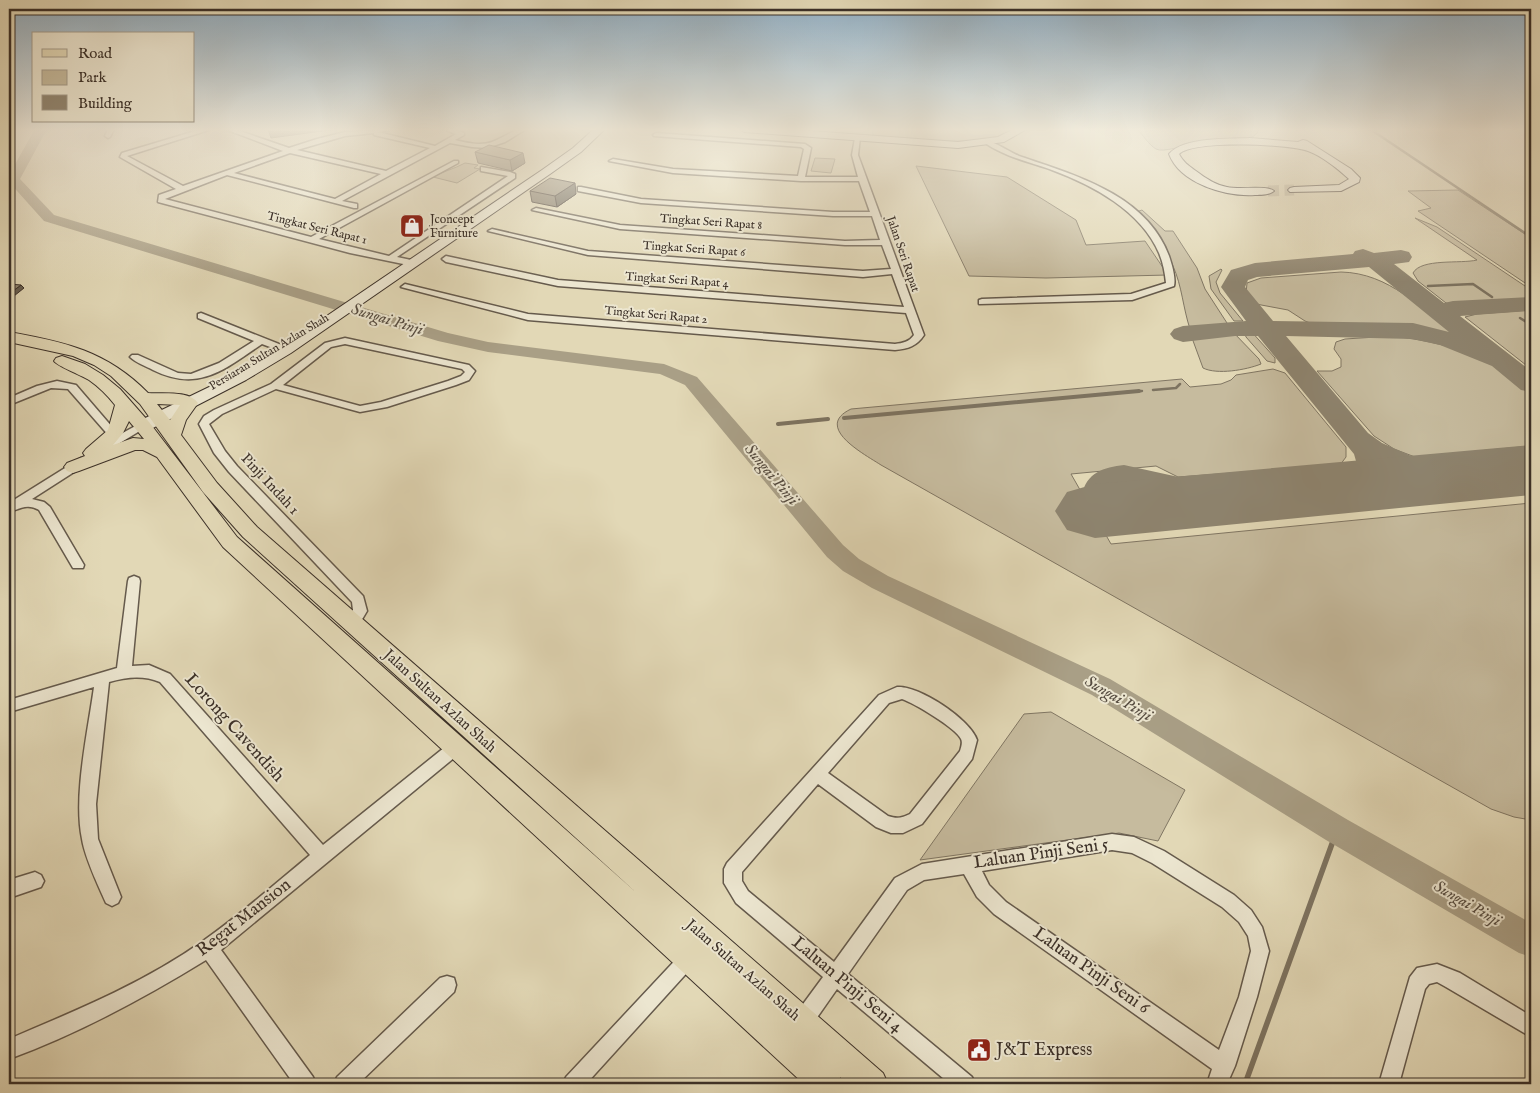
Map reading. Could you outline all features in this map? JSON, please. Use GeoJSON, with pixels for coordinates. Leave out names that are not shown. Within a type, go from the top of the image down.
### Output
{"type":"FeatureCollection","features":[{"type":"Feature","properties":{"kind":"main road","name":"Jalan Sultan Azlan Shah"},"geometry":{"type":"LineString","coordinates":[[9,337],[65,349],[99,361],[119,374],[144,398],[158,416],[167,445],[230,542],[827,1084]]}},
{"type":"Feature","properties":{"kind":"main road","name":"Jalan Sultan Azlan Shah"},"geometry":{"type":"LineString","coordinates":[[9,348],[32,352],[79,367],[97,378],[124,404],[143,426],[167,445],[206,483],[250,532],[872,1084]]}},
{"type":"Feature","properties":{"kind":"main road"},"geometry":{"type":"LineString","coordinates":[[73,467],[133,444],[167,445],[188,402],[144,398]]}},
{"type":"Feature","properties":{"kind":"main road"},"geometry":{"type":"LineString","coordinates":[[73,467],[114,436],[120,426],[124,404]]}},
{"type":"Feature","properties":{"kind":"main road"},"geometry":{"type":"LineString","coordinates":[[802,1022],[804,1038],[813,1051],[851,1084]]}},
{"type":"Feature","properties":{"kind":"street"},"geometry":{"type":"LineString","coordinates":[[165,180],[182,189],[207,180]]}},
{"type":"Feature","properties":{"kind":"street"},"geometry":{"type":"LineString","coordinates":[[255,180],[338,200],[354,206]]}},
{"type":"Feature","properties":{"kind":"street"},"geometry":{"type":"LineString","coordinates":[[338,200],[376,180]]}},
{"type":"Feature","properties":{"kind":"street"},"geometry":{"type":"LineString","coordinates":[[312,240],[423,180]]}},
{"type":"Feature","properties":{"kind":"street"},"geometry":{"type":"LineString","coordinates":[[390,258],[506,180]]}},
{"type":"Feature","properties":{"kind":"street","name":"Persiaran Sultan Azlan Shah"},"geometry":{"type":"LineString","coordinates":[[143,426],[158,416],[241,377],[534,180]]}},
{"type":"Feature","properties":{"kind":"street","name":"Jalan Seri Rapat"},"geometry":{"type":"LineString","coordinates":[[862,180],[919,335],[916,341],[908,345]]}},
{"type":"Feature","properties":{"kind":"street"},"geometry":{"type":"LineString","coordinates":[[982,302],[1132,297],[1171,284],[1164,253],[1156,239],[1130,211],[1080,180]]}},
{"type":"Feature","properties":{"kind":"street"},"geometry":{"type":"LineString","coordinates":[[1200,180],[1217,189],[1243,194],[1265,190]]}},
{"type":"Feature","properties":{"kind":"street"},"geometry":{"type":"LineString","coordinates":[[1292,188],[1346,187],[1354,180]]}},
{"type":"Feature","properties":{"kind":"street","name":"Tingkat Seri Rapat 1"},"geometry":{"type":"LineString","coordinates":[[182,189],[162,197],[162,201],[312,240],[411,262]]}},
{"type":"Feature","properties":{"kind":"street"},"geometry":{"type":"LineString","coordinates":[[581,189],[641,201],[833,214],[876,214]]}},
{"type":"Feature","properties":{"kind":"street","name":"Tingkat Seri Rapat 8"},"geometry":{"type":"LineString","coordinates":[[536,210],[605,226],[845,242],[886,242]]}},
{"type":"Feature","properties":{"kind":"street","name":"Tingkat Seri Rapat 6"},"geometry":{"type":"LineString","coordinates":[[492,232],[588,254],[863,274],[896,271]]}},
{"type":"Feature","properties":{"kind":"street","name":"Tingkat Seri Rapat 4"},"geometry":{"type":"LineString","coordinates":[[446,259],[558,283],[910,310]]}},
{"type":"Feature","properties":{"kind":"street","name":"Tingkat Seri Rapat 2"},"geometry":{"type":"LineString","coordinates":[[404,287],[528,317],[895,347],[908,345]]}},
{"type":"Feature","properties":{"kind":"street"},"geometry":{"type":"LineString","coordinates":[[201,316],[283,349]]}},
{"type":"Feature","properties":{"kind":"street"},"geometry":{"type":"LineString","coordinates":[[135,356],[179,377],[188,378],[201,376],[211,371],[261,340]]}},
{"type":"Feature","properties":{"kind":"street"},"geometry":{"type":"LineString","coordinates":[[345,341],[465,367],[470,371],[465,378],[452,383],[383,405],[360,409],[275,386],[328,345],[345,341]]}},
{"type":"Feature","properties":{"kind":"street"},"geometry":{"type":"LineString","coordinates":[[9,402],[46,387],[66,384],[72,387],[114,436]]}},
{"type":"Feature","properties":{"kind":"street","name":"Pinji Indah 1"},"geometry":{"type":"LineString","coordinates":[[275,386],[208,418],[204,424],[220,453],[233,469],[358,600],[360,611],[352,623]]}},
{"type":"Feature","properties":{"kind":"street"},"geometry":{"type":"LineString","coordinates":[[11,501],[143,426]]}},
{"type":"Feature","properties":{"kind":"street"},"geometry":{"type":"LineString","coordinates":[[11,501],[32,502],[41,505],[46,510],[78,565]]}},
{"type":"Feature","properties":{"kind":"street"},"geometry":{"type":"LineString","coordinates":[[124,672],[134,581]]}},
{"type":"Feature","properties":{"kind":"street","name":"Lorong Cavendish"},"geometry":{"type":"LineString","coordinates":[[9,706],[124,672],[148,672],[165,678],[322,856]]}},
{"type":"Feature","properties":{"kind":"street"},"geometry":{"type":"LineString","coordinates":[[102,679],[88,804],[90,839],[112,897]]}},
{"type":"Feature","properties":{"kind":"street"},"geometry":{"type":"LineString","coordinates":[[904,693],[914,697],[959,726],[968,735],[970,745],[967,754],[921,813],[906,826],[894,827],[882,822],[817,774],[884,699],[893,694],[904,693]]}},
{"type":"Feature","properties":{"kind":"street","name":"Regat Mansion"},"geometry":{"type":"LineString","coordinates":[[9,1049],[107,1006],[147,986],[209,948],[455,748]]}},
{"type":"Feature","properties":{"kind":"street","name":"Laluan Pinji Seni 4"},"geometry":{"type":"LineString","coordinates":[[817,774],[743,856],[733,869],[733,883],[742,897],[966,1084]]}},
{"type":"Feature","properties":{"kind":"street","name":"Laluan Pinji Seni 5"},"geometry":{"type":"LineString","coordinates":[[802,1022],[901,884],[922,872],[1112,842],[1134,845],[1158,856],[1228,900],[1245,916],[1256,933],[1260,951],[1248,997],[1217,1084]]}},
{"type":"Feature","properties":{"kind":"street","name":"Laluan Pinji Seni 6"},"geometry":{"type":"LineString","coordinates":[[969,865],[983,892],[1000,908],[1225,1066]]}},
{"type":"Feature","properties":{"kind":"street"},"geometry":{"type":"LineString","coordinates":[[9,890],[35,881]]}},
{"type":"Feature","properties":{"kind":"street"},"geometry":{"type":"LineString","coordinates":[[209,948],[306,1084]]}},
{"type":"Feature","properties":{"kind":"street"},"geometry":{"type":"LineString","coordinates":[[573,1084],[688,959]]}},
{"type":"Feature","properties":{"kind":"street"},"geometry":{"type":"LineString","coordinates":[[1389,1084],[1416,984],[1424,975],[1437,973],[1453,980],[1531,1027]]}},
{"type":"Feature","properties":{"kind":"street"},"geometry":{"type":"LineString","coordinates":[[344,1084],[447,985]]}},
{"type":"Feature","properties":{"kind":"green space"},"geometry":{"type":"Polygon","coordinates":[[[445,180],[462,180],[457,183],[445,180]]]}},
{"type":"Feature","properties":{"kind":"green space"},"geometry":{"type":"Polygon","coordinates":[[[923,180],[1012,180],[1076,220],[1086,245],[1145,241],[1168,275],[1046,278],[969,276],[923,180]]]}},
{"type":"Feature","properties":{"kind":"green space"},"geometry":{"type":"Polygon","coordinates":[[[1458,190],[1531,238],[1531,287],[1418,211],[1431,208],[1408,191],[1458,190]]]}},
{"type":"Feature","properties":{"kind":"green space"},"geometry":{"type":"Polygon","coordinates":[[[1142,210],[1165,231],[1173,231],[1197,268],[1205,289],[1227,323],[1225,325],[1190,329],[1173,266],[1161,245],[1136,212],[1142,210]]]}},
{"type":"Feature","properties":{"kind":"green space"},"geometry":{"type":"Polygon","coordinates":[[[1415,218],[1437,227],[1531,290],[1531,300],[1446,303],[1418,281],[1413,273],[1417,268],[1433,263],[1477,260],[1415,218]]]}},
{"type":"Feature","properties":{"kind":"green space"},"geometry":{"type":"Polygon","coordinates":[[[1221,269],[1216,282],[1220,293],[1243,321],[1234,321],[1211,289],[1209,276],[1221,269]]]}},
{"type":"Feature","properties":{"kind":"green space"},"geometry":{"type":"Polygon","coordinates":[[[1341,272],[1374,278],[1389,285],[1404,294],[1457,337],[1395,324],[1323,328],[1305,321],[1288,310],[1256,304],[1246,294],[1247,283],[1261,278],[1341,272]]]}},
{"type":"Feature","properties":{"kind":"green space"},"geometry":{"type":"Polygon","coordinates":[[[1531,310],[1531,369],[1465,317],[1477,314],[1531,310]]]}},
{"type":"Feature","properties":{"kind":"green space"},"geometry":{"type":"Polygon","coordinates":[[[1250,330],[1275,358],[1275,363],[1267,361],[1246,337],[1244,331],[1250,330]]]}},
{"type":"Feature","properties":{"kind":"green space"},"geometry":{"type":"Polygon","coordinates":[[[1232,331],[1259,359],[1261,364],[1232,371],[1216,371],[1203,368],[1192,338],[1232,331]]]}},
{"type":"Feature","properties":{"kind":"green space"},"geometry":{"type":"Polygon","coordinates":[[[1392,336],[1430,342],[1468,353],[1491,364],[1512,378],[1531,394],[1531,446],[1415,457],[1394,449],[1374,436],[1317,371],[1332,371],[1341,367],[1341,359],[1334,349],[1336,342],[1345,339],[1392,336]]]}},
{"type":"Feature","properties":{"kind":"green space"},"geometry":{"type":"Polygon","coordinates":[[[1273,369],[1285,373],[1346,447],[1346,457],[1340,465],[1178,477],[1156,466],[1071,474],[1111,544],[1531,503],[1531,820],[1514,817],[1491,809],[881,465],[845,440],[839,432],[837,424],[841,416],[851,409],[1182,379],[1190,387],[1221,384],[1231,380],[1236,375],[1273,369]]]}},
{"type":"Feature","properties":{"kind":"green space"},"geometry":{"type":"Polygon","coordinates":[[[1051,712],[1185,790],[1158,841],[1119,833],[920,860],[1024,714],[1051,712]]]}},
{"type":"Feature","properties":{"kind":"building"},"geometry":{"type":"Polygon","coordinates":[[[547,180],[575,183],[555,196],[530,191],[547,180]]]}},
{"type":"Feature","properties":{"kind":"building"},"geometry":{"type":"Polygon","coordinates":[[[9,284],[21,285],[9,294],[9,284]]]}},
{"type":"Feature","properties":{"kind":"waterway","name":"Sungai Pinji"},"geometry":{"type":"LineString","coordinates":[[14,180],[49,218],[444,337],[488,347],[664,369],[691,381],[835,551],[851,565],[880,582],[1101,687],[1337,830],[1531,941]]}},
{"type":"Feature","properties":{"kind":"waterway"},"geometry":{"type":"LineString","coordinates":[[1446,180],[1531,237]]}},
{"type":"Feature","properties":{"kind":"waterway"},"geometry":{"type":"LineString","coordinates":[[1428,286],[1473,284],[1492,297]]}},
{"type":"Feature","properties":{"kind":"waterway"},"geometry":{"type":"LineString","coordinates":[[1520,318],[1531,325]]}},
{"type":"Feature","properties":{"kind":"waterway"},"geometry":{"type":"LineString","coordinates":[[1153,390],[1176,388],[1180,384]]}},
{"type":"Feature","properties":{"kind":"waterway"},"geometry":{"type":"LineString","coordinates":[[1133,392],[1139,391]]}},
{"type":"Feature","properties":{"kind":"waterway"},"geometry":{"type":"LineString","coordinates":[[1133,392],[1142,391]]}},
{"type":"Feature","properties":{"kind":"waterway"},"geometry":{"type":"LineString","coordinates":[[1126,392],[1133,392]]}},
{"type":"Feature","properties":{"kind":"waterway"},"geometry":{"type":"LineString","coordinates":[[844,418],[1133,392]]}},
{"type":"Feature","properties":{"kind":"waterway"},"geometry":{"type":"LineString","coordinates":[[778,424],[828,419]]}},
{"type":"Feature","properties":{"kind":"waterway"},"geometry":{"type":"LineString","coordinates":[[1245,1084],[1337,830]]}},
{"type":"Feature","properties":{"kind":"taxiway"},"geometry":{"type":"LineString","coordinates":[[1363,256],[1371,260]]}},
{"type":"Feature","properties":{"kind":"taxiway"},"geometry":{"type":"LineString","coordinates":[[1371,260],[1401,257]]}},
{"type":"Feature","properties":{"kind":"taxiway"},"geometry":{"type":"LineString","coordinates":[[1265,329],[1233,287],[1239,275],[1255,270],[1371,260]]}},
{"type":"Feature","properties":{"kind":"taxiway"},"geometry":{"type":"LineString","coordinates":[[1371,260],[1377,262],[1531,384]]}},
{"type":"Feature","properties":{"kind":"taxiway"},"geometry":{"type":"LineString","coordinates":[[1447,317],[1453,308],[1531,304]]}},
{"type":"Feature","properties":{"kind":"taxiway"},"geometry":{"type":"LineString","coordinates":[[1183,334],[1235,328],[1265,329]]}},
{"type":"Feature","properties":{"kind":"taxiway"},"geometry":{"type":"LineString","coordinates":[[1265,329],[1413,331],[1448,339],[1499,360]]}},
{"type":"Feature","properties":{"kind":"taxiway"},"geometry":{"type":"LineString","coordinates":[[1265,329],[1368,452],[1371,461],[1362,476],[1354,482],[1338,488]]}},
{"type":"Feature","properties":{"kind":"taxiway"},"geometry":{"type":"LineString","coordinates":[[1359,440],[1372,450],[1411,468],[1470,476]]}},
{"type":"Feature","properties":{"kind":"taxiway"},"geometry":{"type":"LineString","coordinates":[[1124,475],[1183,489],[1247,497],[1197,507],[1152,519],[1128,520],[1117,516],[1107,508],[1098,495],[1103,482],[1114,476],[1124,475]]}},
{"type":"Feature","properties":{"kind":"runway"},"geometry":{"type":"LineString","coordinates":[[1095,511],[1531,470]]}},
{"type":"Feature","properties":{"kind":"tunnel"},"geometry":{"type":"LineString","coordinates":[[1268,191],[1294,190]]}},
{"type":"Feature","properties":{"kind":"place","name":"Jconcept Furniture"},"geometry":{"type":"Point","coordinates":[412,226]}},
{"type":"Feature","properties":{"kind":"place","name":"J&T Express"},"geometry":{"type":"Point","coordinates":[979,1050]}}]}
